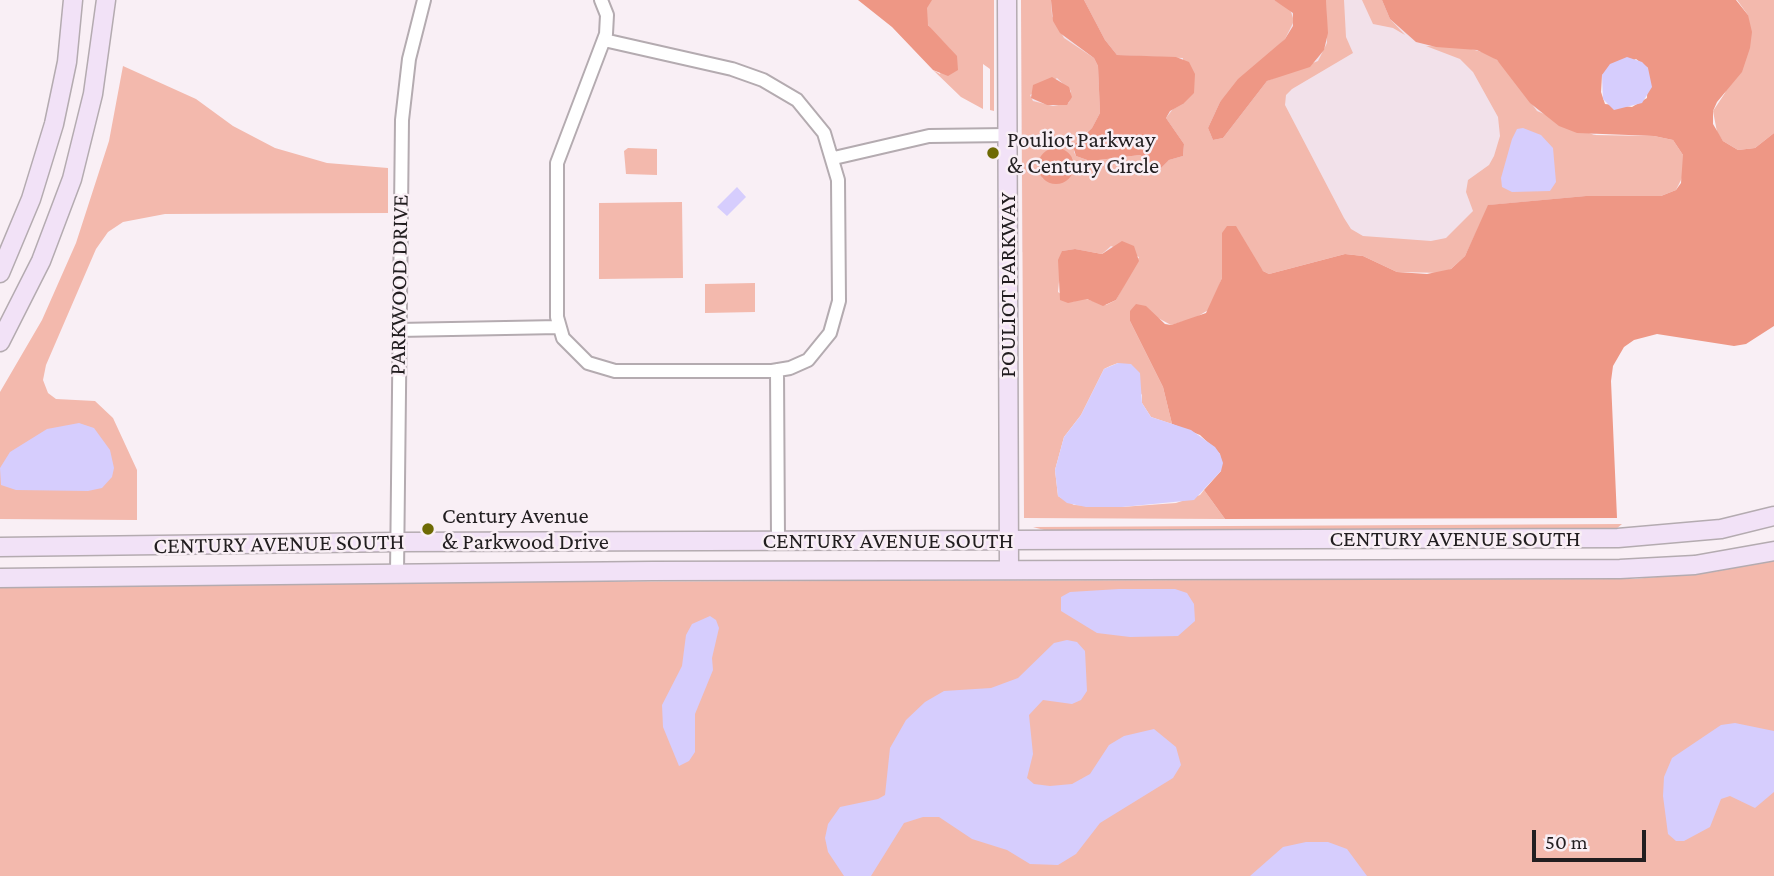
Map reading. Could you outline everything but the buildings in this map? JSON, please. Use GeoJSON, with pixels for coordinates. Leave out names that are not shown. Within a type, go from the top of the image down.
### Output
{"type":"FeatureCollection","features":[{"type":"Feature","properties":{"kind":"main road"},"geometry":{"type":"LineString","coordinates":[[0,273],[31,199],[54,124],[66,62],[73,0]]}},
{"type":"Feature","properties":{"kind":"main road"},"geometry":{"type":"LineString","coordinates":[[0,342],[41,261],[72,179],[93,94],[106,0]]}},
{"type":"Feature","properties":{"kind":"main road","name":"POULIOT PARKWAY"},"geometry":{"type":"LineString","coordinates":[[1007,0],[1009,570]]}},
{"type":"Feature","properties":{"kind":"main road","name":"CENTURY AVENUE SOUTH"},"geometry":{"type":"LineString","coordinates":[[0,547],[397,541],[1633,538],[1721,529],[1774,516]]}},
{"type":"Feature","properties":{"kind":"main road","name":"CENTURY AVENUE SOUTH"},"geometry":{"type":"LineString","coordinates":[[0,578],[397,573],[1630,569],[1703,564],[1774,551]]}},
{"type":"Feature","properties":{"kind":"street","name":"PARKWOOD DRIVE"},"geometry":{"type":"LineString","coordinates":[[397,573],[402,107],[409,59],[424,0]]}},
{"type":"Feature","properties":{"kind":"street"},"geometry":{"type":"LineString","coordinates":[[601,0],[607,23],[604,40],[558,158],[559,327],[573,352],[587,363],[603,369],[777,370],[795,366],[812,356],[827,339],[836,320],[839,301],[839,200],[834,158],[824,133],[809,112],[773,85],[732,69],[604,40]]}},
{"type":"Feature","properties":{"kind":"street"},"geometry":{"type":"LineString","coordinates":[[834,158],[929,136],[1008,135]]}},
{"type":"Feature","properties":{"kind":"street"},"geometry":{"type":"LineString","coordinates":[[398,330],[559,327]]}},
{"type":"Feature","properties":{"kind":"street"},"geometry":{"type":"LineString","coordinates":[[777,370],[778,540]]}},
{"type":"Feature","properties":{"kind":"shaded area"},"geometry":{"type":"Polygon","coordinates":[[[858,0],[932,0],[927,8],[928,25],[957,56],[958,70],[948,76],[933,70],[892,27],[858,0]]]}},
{"type":"Feature","properties":{"kind":"shaded area"},"geometry":{"type":"Polygon","coordinates":[[[896,0],[994,0],[994,111],[990,110],[990,69],[983,64],[983,109],[961,97],[933,70],[940,74],[950,49],[927,23],[896,0]]]}},
{"type":"Feature","properties":{"kind":"shaded area"},"geometry":{"type":"Polygon","coordinates":[[[1021,0],[1596,0],[1595,252],[1022,252],[1021,0]]]}},
{"type":"Feature","properties":{"kind":"shaded area"},"geometry":{"type":"Polygon","coordinates":[[[1021,0],[1051,0],[1052,16],[1064,38],[1094,58],[1098,66],[1100,113],[1092,128],[1077,140],[1074,152],[1076,156],[1090,161],[1140,155],[1147,159],[1156,173],[1169,160],[1183,156],[1184,144],[1166,118],[1173,109],[1183,104],[1183,58],[1117,55],[1105,40],[1084,0],[1274,0],[1290,9],[1294,21],[1285,39],[1220,102],[1208,128],[1213,140],[1223,138],[1267,81],[1318,61],[1327,43],[1326,0],[1344,0],[1346,37],[1353,53],[1292,89],[1286,95],[1285,105],[1344,218],[1351,229],[1363,236],[1431,241],[1446,238],[1473,211],[1466,192],[1468,180],[1489,165],[1494,156],[1500,136],[1498,117],[1473,72],[1460,59],[1426,46],[1464,47],[1489,54],[1503,65],[1537,111],[1594,135],[1654,136],[1673,140],[1683,155],[1684,174],[1676,190],[1661,196],[1586,196],[1489,205],[1465,256],[1451,269],[1442,273],[1397,272],[1363,256],[1345,254],[1269,274],[1222,233],[1222,278],[1210,309],[1195,318],[1171,325],[1158,318],[1130,321],[1163,387],[1172,424],[1151,417],[1142,403],[1142,395],[1118,363],[1110,366],[1104,369],[1081,415],[1064,437],[1055,470],[1058,496],[1074,505],[1122,507],[1176,503],[1200,495],[1204,490],[1225,519],[1024,518],[1021,0]],[[1057,78],[1030,95],[1033,101],[1053,106],[1069,103],[1071,91],[1057,78]],[[1064,151],[1038,168],[1043,179],[1065,181],[1075,172],[1073,159],[1064,151]],[[1111,246],[1102,254],[1075,249],[1062,251],[1058,292],[1072,302],[1083,298],[1106,305],[1116,300],[1139,257],[1111,246]]]}},
{"type":"Feature","properties":{"kind":"shaded area"},"geometry":{"type":"Polygon","coordinates":[[[1051,0],[1084,0],[1105,40],[1117,55],[1176,57],[1189,62],[1195,74],[1194,93],[1183,104],[1170,111],[1166,118],[1184,144],[1183,156],[1169,160],[1156,173],[1147,159],[1140,155],[1090,161],[1076,156],[1073,146],[1092,128],[1100,113],[1098,66],[1094,58],[1060,33],[1053,21],[1051,0]]]}},
{"type":"Feature","properties":{"kind":"shaded area"},"geometry":{"type":"Polygon","coordinates":[[[1274,0],[1326,0],[1328,33],[1324,50],[1310,67],[1267,81],[1223,138],[1213,140],[1208,128],[1220,102],[1238,79],[1285,39],[1293,26],[1293,13],[1274,0]]]}},
{"type":"Feature","properties":{"kind":"shaded area"},"geometry":{"type":"Polygon","coordinates":[[[1362,0],[1382,0],[1390,19],[1405,35],[1393,28],[1373,24],[1362,0]]]}},
{"type":"Feature","properties":{"kind":"shaded area"},"geometry":{"type":"Polygon","coordinates":[[[1382,0],[1736,0],[1748,15],[1752,32],[1750,48],[1742,72],[1717,102],[1713,111],[1713,124],[1723,141],[1738,150],[1755,148],[1774,133],[1774,326],[1746,344],[1734,346],[1657,334],[1634,340],[1624,347],[1613,366],[1611,381],[1617,518],[1225,519],[1204,490],[1221,471],[1220,454],[1200,435],[1172,424],[1163,387],[1130,321],[1130,311],[1136,304],[1146,306],[1165,324],[1171,325],[1206,313],[1222,278],[1222,233],[1227,226],[1236,226],[1263,271],[1269,274],[1345,254],[1363,256],[1397,272],[1427,274],[1451,269],[1465,256],[1488,205],[1586,196],[1661,196],[1676,190],[1681,183],[1683,155],[1673,140],[1654,136],[1577,133],[1559,126],[1530,103],[1497,60],[1477,50],[1436,47],[1416,42],[1390,19],[1382,0]],[[1636,59],[1602,75],[1601,92],[1605,104],[1632,107],[1647,98],[1648,68],[1636,59]]]}},
{"type":"Feature","properties":{"kind":"shaded area"},"geometry":{"type":"Polygon","coordinates":[[[1737,0],[1774,0],[1774,133],[1755,148],[1738,150],[1723,141],[1717,132],[1713,111],[1725,93],[1748,15],[1737,0]]]}},
{"type":"Feature","properties":{"kind":"shaded area"},"geometry":{"type":"Polygon","coordinates":[[[1627,57],[1642,62],[1648,68],[1652,87],[1642,103],[1614,110],[1603,99],[1602,75],[1610,64],[1627,57]]]}},
{"type":"Feature","properties":{"kind":"shaded area"},"geometry":{"type":"Polygon","coordinates":[[[123,66],[196,99],[233,126],[275,148],[327,163],[388,168],[388,213],[165,214],[123,222],[108,232],[96,249],[46,365],[43,380],[48,393],[56,399],[95,401],[113,418],[137,470],[137,520],[0,519],[0,392],[42,320],[76,243],[109,141],[123,66]]]}},
{"type":"Feature","properties":{"kind":"shaded area"},"geometry":{"type":"Polygon","coordinates":[[[1052,77],[1069,87],[1072,97],[1067,105],[1047,105],[1031,98],[1033,85],[1052,77]]]}},
{"type":"Feature","properties":{"kind":"shaded area"},"geometry":{"type":"Polygon","coordinates":[[[1523,128],[1541,135],[1553,148],[1556,182],[1550,191],[1512,192],[1502,187],[1501,178],[1512,139],[1517,129],[1523,128]]]}},
{"type":"Feature","properties":{"kind":"shaded area"},"geometry":{"type":"Polygon","coordinates":[[[628,148],[657,149],[657,175],[626,174],[624,151],[628,148]]]}},
{"type":"Feature","properties":{"kind":"shaded area"},"geometry":{"type":"Polygon","coordinates":[[[1056,148],[1069,153],[1074,166],[1069,179],[1056,184],[1043,179],[1038,166],[1043,153],[1056,148]]]}},
{"type":"Feature","properties":{"kind":"shaded area"},"geometry":{"type":"Polygon","coordinates":[[[737,187],[746,197],[727,216],[717,207],[737,187]]]}},
{"type":"Feature","properties":{"kind":"shaded area"},"geometry":{"type":"Polygon","coordinates":[[[682,202],[683,278],[599,279],[599,203],[682,202]]]}},
{"type":"Feature","properties":{"kind":"shaded area"},"geometry":{"type":"Polygon","coordinates":[[[1122,241],[1134,246],[1139,261],[1116,300],[1103,306],[1087,299],[1068,303],[1060,300],[1058,260],[1062,251],[1075,249],[1102,254],[1122,241]]]}},
{"type":"Feature","properties":{"kind":"shaded area"},"geometry":{"type":"Polygon","coordinates":[[[755,283],[755,312],[705,313],[705,284],[755,283]]]}},
{"type":"Feature","properties":{"kind":"shaded area"},"geometry":{"type":"Polygon","coordinates":[[[1118,363],[1131,364],[1140,373],[1142,403],[1151,417],[1191,430],[1215,447],[1220,454],[1223,463],[1221,471],[1194,500],[1122,507],[1086,507],[1067,503],[1058,496],[1055,470],[1064,437],[1081,415],[1104,369],[1118,363]]]}},
{"type":"Feature","properties":{"kind":"shaded area"},"geometry":{"type":"Polygon","coordinates":[[[79,423],[94,428],[110,450],[114,468],[112,477],[102,488],[88,491],[16,490],[1,485],[0,468],[10,452],[47,429],[79,423]]]}},
{"type":"Feature","properties":{"kind":"shaded area"},"geometry":{"type":"Polygon","coordinates":[[[1622,524],[1616,529],[1044,530],[1033,527],[1622,524]]]}},
{"type":"Feature","properties":{"kind":"shaded area"},"geometry":{"type":"Polygon","coordinates":[[[1774,560],[1774,876],[0,876],[0,588],[441,582],[1633,579],[1713,572],[1774,560]]]}},
{"type":"Feature","properties":{"kind":"shaded area"},"geometry":{"type":"Polygon","coordinates":[[[1175,589],[1187,593],[1194,604],[1195,621],[1178,636],[1130,637],[1097,633],[1061,611],[1061,597],[1070,592],[1175,589]]]}},
{"type":"Feature","properties":{"kind":"shaded area"},"geometry":{"type":"Polygon","coordinates":[[[710,616],[716,620],[719,628],[712,658],[713,670],[695,714],[695,752],[689,761],[679,766],[663,727],[662,705],[682,666],[686,635],[692,624],[710,616]]]}},
{"type":"Feature","properties":{"kind":"shaded area"},"geometry":{"type":"Polygon","coordinates":[[[1067,640],[1077,642],[1085,651],[1087,691],[1081,700],[1072,704],[1043,700],[1029,715],[1033,754],[1027,778],[1034,784],[1072,784],[1090,774],[1109,745],[1124,736],[1154,729],[1176,747],[1181,765],[1173,778],[1100,823],[1076,854],[1058,865],[1030,864],[1007,850],[972,839],[939,817],[923,817],[904,823],[871,876],[844,876],[828,852],[825,838],[828,824],[840,807],[885,795],[890,748],[906,720],[925,702],[944,691],[991,688],[1018,678],[1054,643],[1067,640]]]}},
{"type":"Feature","properties":{"kind":"shaded area"},"geometry":{"type":"Polygon","coordinates":[[[1735,723],[1774,731],[1774,792],[1755,808],[1730,796],[1721,799],[1710,827],[1684,841],[1676,841],[1668,834],[1663,796],[1664,777],[1672,758],[1721,725],[1735,723]]]}},
{"type":"Feature","properties":{"kind":"shaded area"},"geometry":{"type":"Polygon","coordinates":[[[1306,842],[1328,842],[1347,849],[1367,876],[1250,876],[1283,847],[1306,842]]]}},
{"type":"Feature","properties":{"kind":"place","name":"Pouliot Parkway & Century Circle"},"geometry":{"type":"Point","coordinates":[993,153]}},
{"type":"Feature","properties":{"kind":"place","name":"Century Avenue & Parkwood Drive"},"geometry":{"type":"Point","coordinates":[428,529]}}]}
